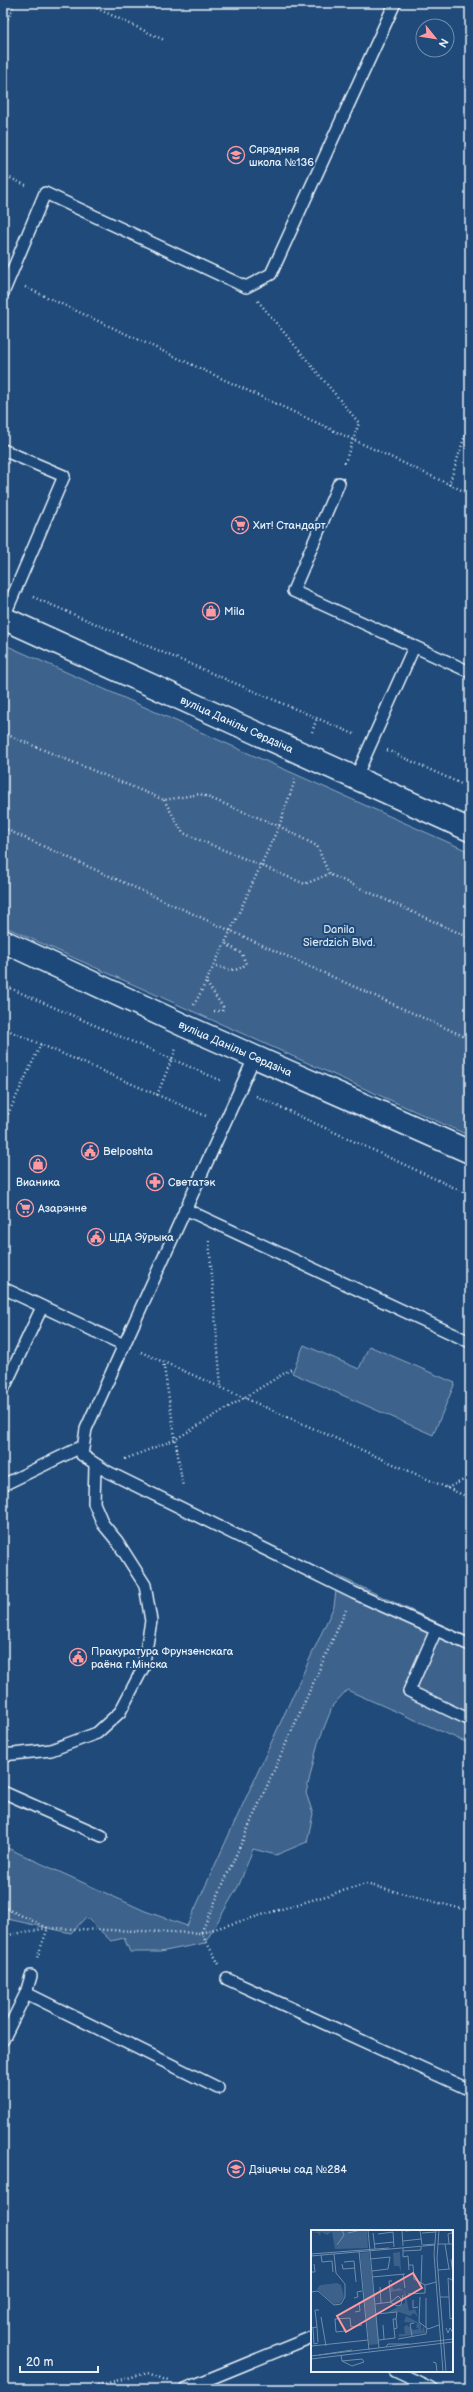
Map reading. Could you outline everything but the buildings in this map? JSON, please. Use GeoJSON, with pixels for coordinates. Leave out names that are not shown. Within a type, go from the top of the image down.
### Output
{"type":"FeatureCollection","features":[{"type":"Feature","properties":{"kind":"street","name":"вуліца Данілы Сердзіча"},"geometry":{"type":"LineString","coordinates":[[3,618],[303,756],[470,830]]}},
{"type":"Feature","properties":{"kind":"street","name":"вуліца Данілы Сердзіча"},"geometry":{"type":"LineString","coordinates":[[3,942],[188,1018],[255,1056],[470,1152]]}},
{"type":"Feature","properties":{"kind":"lane"},"geometry":{"type":"LineString","coordinates":[[3,293],[45,193],[246,287],[271,274],[395,3]]}},
{"type":"Feature","properties":{"kind":"lane"},"geometry":{"type":"LineString","coordinates":[[3,450],[64,476],[3,618]]}},
{"type":"Feature","properties":{"kind":"lane"},"geometry":{"type":"LineString","coordinates":[[339,483],[293,591],[470,672]]}},
{"type":"Feature","properties":{"kind":"lane"},"geometry":{"type":"LineString","coordinates":[[355,779],[414,647]]}},
{"type":"Feature","properties":{"kind":"lane"},"geometry":{"type":"LineString","coordinates":[[255,1056],[86,1429],[82,1455],[95,1465],[354,1593],[470,1645]]}},
{"type":"Feature","properties":{"kind":"lane"},"geometry":{"type":"LineString","coordinates":[[185,1209],[470,1342]]}},
{"type":"Feature","properties":{"kind":"lane"},"geometry":{"type":"LineString","coordinates":[[3,1288],[124,1345]]}},
{"type":"Feature","properties":{"kind":"lane"},"geometry":{"type":"LineString","coordinates":[[5,1386],[42,1307]]}},
{"type":"Feature","properties":{"kind":"lane"},"geometry":{"type":"LineString","coordinates":[[3,1485],[83,1446]]}},
{"type":"Feature","properties":{"kind":"lane"},"geometry":{"type":"LineString","coordinates":[[3,1755],[51,1750],[97,1733],[120,1712],[143,1668],[151,1621],[144,1585],[117,1541],[102,1524],[94,1504],[95,1465]]}},
{"type":"Feature","properties":{"kind":"lane"},"geometry":{"type":"LineString","coordinates":[[436,1630],[409,1691],[470,1720]]}},
{"type":"Feature","properties":{"kind":"lane"},"geometry":{"type":"LineString","coordinates":[[3,1792],[102,1836]]}},
{"type":"Feature","properties":{"kind":"lane"},"geometry":{"type":"LineString","coordinates":[[3,2040],[26,1993],[31,1976]]}},
{"type":"Feature","properties":{"kind":"lane"},"geometry":{"type":"LineString","coordinates":[[227,1979],[470,2090]]}},
{"type":"Feature","properties":{"kind":"lane"},"geometry":{"type":"LineString","coordinates":[[26,1993],[218,2088]]}},
{"type":"Feature","properties":{"kind":"lane"},"geometry":{"type":"LineString","coordinates":[[186,2389],[311,2337]]}},
{"type":"Feature","properties":{"kind":"lane"},"geometry":{"type":"LineString","coordinates":[[397,2372],[433,2389]]}},
{"type":"Feature","properties":{"kind":"path"},"geometry":{"type":"LineString","coordinates":[[3,30],[15,3]]}},
{"type":"Feature","properties":{"kind":"path"},"geometry":{"type":"LineString","coordinates":[[86,3],[164,40]]}},
{"type":"Feature","properties":{"kind":"path"},"geometry":{"type":"LineString","coordinates":[[3,175],[45,193]]}},
{"type":"Feature","properties":{"kind":"path"},"geometry":{"type":"LineString","coordinates":[[9,279],[470,494]]}},
{"type":"Feature","properties":{"kind":"path"},"geometry":{"type":"LineString","coordinates":[[246,287],[359,423],[352,439],[339,483]]}},
{"type":"Feature","properties":{"kind":"path"},"geometry":{"type":"LineString","coordinates":[[449,485],[470,420]]}},
{"type":"Feature","properties":{"kind":"path"},"geometry":{"type":"LineString","coordinates":[[16,590],[317,718],[470,788]]}},
{"type":"Feature","properties":{"kind":"path"},"geometry":{"type":"LineString","coordinates":[[157,1095],[188,1018],[231,931],[279,826],[317,718]]}},
{"type":"Feature","properties":{"kind":"path"},"geometry":{"type":"LineString","coordinates":[[3,733],[164,800],[200,794],[279,826],[317,846],[329,874],[470,938]]}},
{"type":"Feature","properties":{"kind":"path"},"geometry":{"type":"LineString","coordinates":[[164,800],[183,833],[261,867],[305,884],[329,874]]}},
{"type":"Feature","properties":{"kind":"path"},"geometry":{"type":"LineString","coordinates":[[3,828],[470,1039]]}},
{"type":"Feature","properties":{"kind":"path"},"geometry":{"type":"LineString","coordinates":[[214,965],[230,970],[237,970],[246,964],[242,954],[225,943]]}},
{"type":"Feature","properties":{"kind":"path"},"geometry":{"type":"LineString","coordinates":[[188,1018],[222,1011],[223,1007],[206,982]]}},
{"type":"Feature","properties":{"kind":"path"},"geometry":{"type":"LineString","coordinates":[[3,1028],[224,1124]]}},
{"type":"Feature","properties":{"kind":"path"},"geometry":{"type":"LineString","coordinates":[[3,1125],[41,1044]]}},
{"type":"Feature","properties":{"kind":"path"},"geometry":{"type":"LineString","coordinates":[[196,1214],[209,1238],[221,1387]]}},
{"type":"Feature","properties":{"kind":"path"},"geometry":{"type":"LineString","coordinates":[[124,1345],[470,1498]]}},
{"type":"Feature","properties":{"kind":"path"},"geometry":{"type":"LineString","coordinates":[[163,1361],[184,1495]]}},
{"type":"Feature","properties":{"kind":"path"},"geometry":{"type":"LineString","coordinates":[[95,1465],[132,1457],[176,1439],[246,1398],[293,1368]]}},
{"type":"Feature","properties":{"kind":"path"},"geometry":{"type":"LineString","coordinates":[[448,1488],[470,1477]]}},
{"type":"Feature","properties":{"kind":"path"},"geometry":{"type":"LineString","coordinates":[[201,1933],[354,1593]]}},
{"type":"Feature","properties":{"kind":"path"},"geometry":{"type":"LineString","coordinates":[[3,1936],[48,1928],[201,1933],[366,1884],[470,1911]]}},
{"type":"Feature","properties":{"kind":"path"},"geometry":{"type":"LineString","coordinates":[[3,1907],[48,1928]]}},
{"type":"Feature","properties":{"kind":"path"},"geometry":{"type":"LineString","coordinates":[[31,1976],[48,1928]]}},
{"type":"Feature","properties":{"kind":"path"},"geometry":{"type":"LineString","coordinates":[[201,1933],[227,1979]]}},
{"type":"Feature","properties":{"kind":"path"},"geometry":{"type":"LineString","coordinates":[[82,2389],[148,2373],[186,2389]]}},
{"type":"Feature","properties":{"kind":"green space","name":"Danila Sierdzich Blvd."},"geometry":{"type":"Polygon","coordinates":[[[3,644],[470,852],[470,1136],[3,926],[3,644]]]}},
{"type":"Feature","properties":{"kind":"green space"},"geometry":{"type":"Polygon","coordinates":[[[304,1345],[359,1369],[369,1346],[455,1383],[433,1435],[292,1373],[304,1345]]]}},
{"type":"Feature","properties":{"kind":"green space"},"geometry":{"type":"Polygon","coordinates":[[[338,1576],[464,1635],[470,1641],[470,1744],[347,1690],[333,1705],[318,1743],[306,1793],[313,1814],[307,1842],[276,1855],[253,1849],[239,1885],[205,1943],[160,1952],[130,1952],[124,1938],[111,1941],[86,1917],[71,1933],[3,1918],[3,1846],[145,1911],[187,1926],[334,1606],[338,1576]]]}},
{"type":"Feature","properties":{"kind":"place","name":"Сярэдняя школа №136"},"geometry":{"type":"Point","coordinates":[236,155]}},
{"type":"Feature","properties":{"kind":"place","name":"Хит! Стандарт"},"geometry":{"type":"Point","coordinates":[240,525]}},
{"type":"Feature","properties":{"kind":"place","name":"Mila"},"geometry":{"type":"Point","coordinates":[211,611]}},
{"type":"Feature","properties":{"kind":"place","name":"Belposhta"},"geometry":{"type":"Point","coordinates":[90,1151]}},
{"type":"Feature","properties":{"kind":"place","name":"Вианика"},"geometry":{"type":"Point","coordinates":[38,1164]}},
{"type":"Feature","properties":{"kind":"place","name":"Светатэк"},"geometry":{"type":"Point","coordinates":[155,1182]}},
{"type":"Feature","properties":{"kind":"place","name":"Азарэнне"},"geometry":{"type":"Point","coordinates":[25,1208]}},
{"type":"Feature","properties":{"kind":"place","name":"ЦДА Эўрыка"},"geometry":{"type":"Point","coordinates":[96,1237]}},
{"type":"Feature","properties":{"kind":"place","name":"Пракуратура Фрунзенскага раёна г.Мінска"},"geometry":{"type":"Point","coordinates":[78,1657]}},
{"type":"Feature","properties":{"kind":"place","name":"Дзіцячы сад №284"},"geometry":{"type":"Point","coordinates":[236,2169]}}]}
